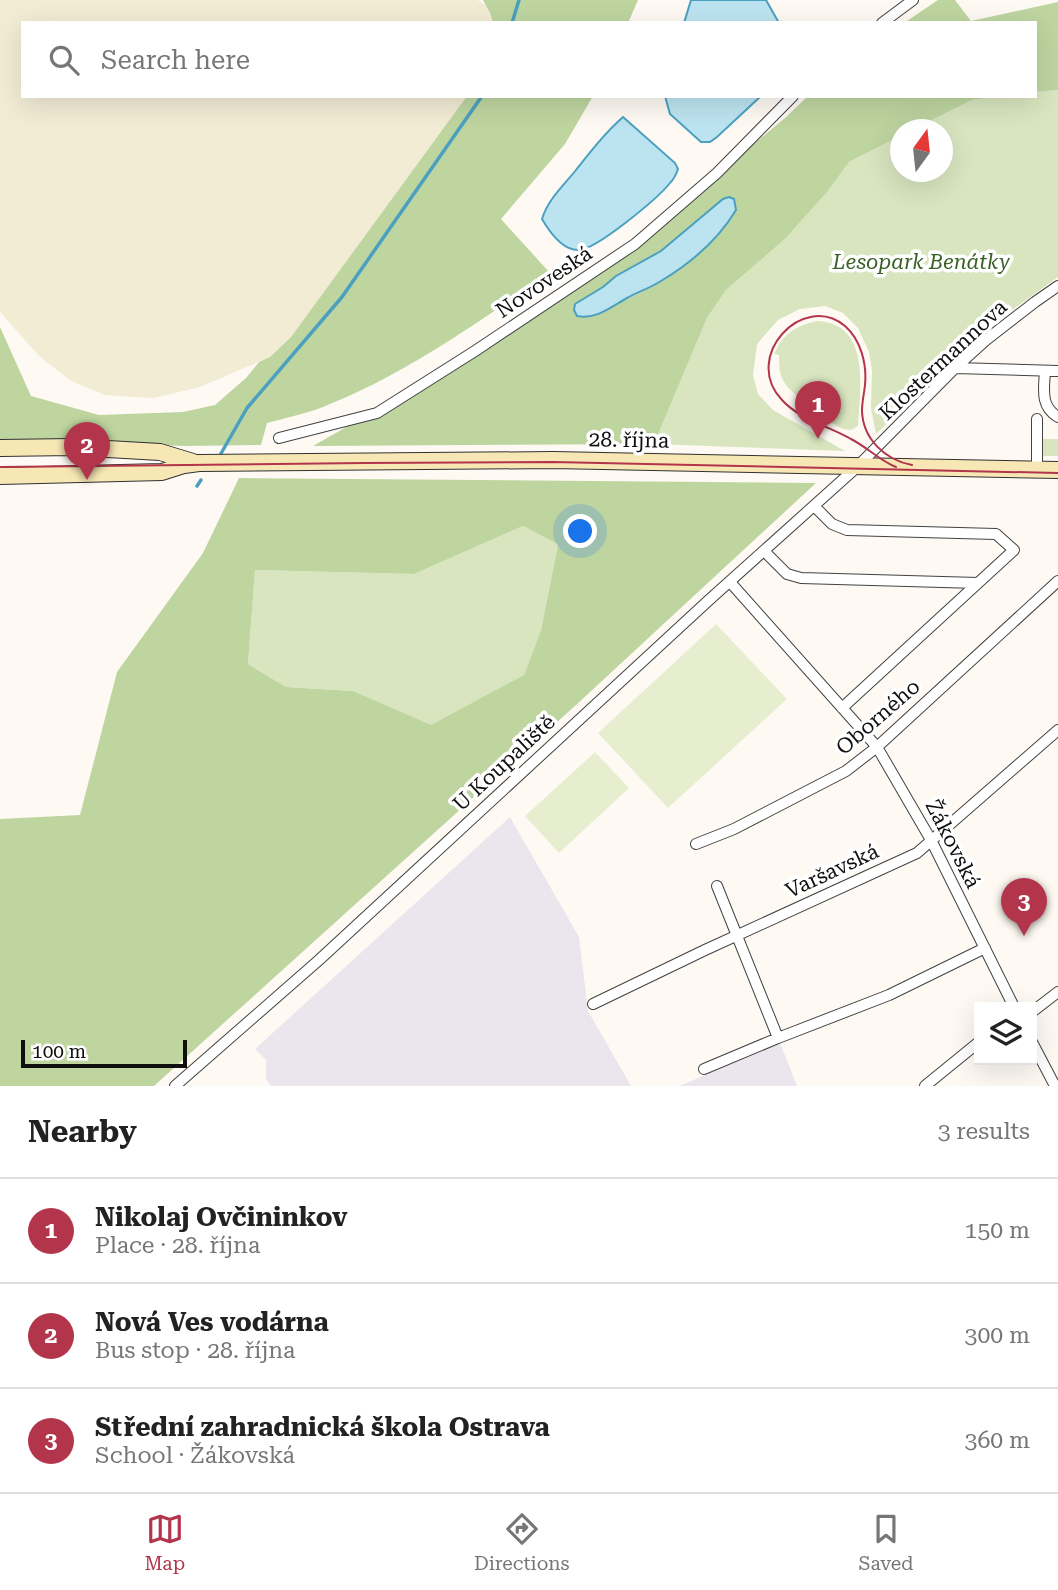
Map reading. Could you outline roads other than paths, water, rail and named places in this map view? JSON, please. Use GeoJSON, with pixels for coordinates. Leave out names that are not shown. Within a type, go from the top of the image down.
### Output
{"type":"FeatureCollection","features":[{"type":"Feature","properties":{"kind":"main road","name":"28. října"},"geometry":{"type":"LineString","coordinates":[[0,448],[73,447],[160,452],[199,463]]}},
{"type":"Feature","properties":{"kind":"main road","name":"28. října"},"geometry":{"type":"LineString","coordinates":[[0,476],[162,472],[199,463],[553,460],[1058,470]]}},
{"type":"Feature","properties":{"kind":"street"},"geometry":{"type":"LineString","coordinates":[[885,21],[913,0]]}},
{"type":"Feature","properties":{"kind":"street","name":"Novoveská"},"geometry":{"type":"LineString","coordinates":[[279,438],[377,413],[475,351],[635,244],[717,173],[791,98]]}},
{"type":"Feature","properties":{"kind":"street","name":"Klostermannova"},"geometry":{"type":"LineString","coordinates":[[858,467],[986,340],[1058,286]]}},
{"type":"Feature","properties":{"kind":"street"},"geometry":{"type":"LineString","coordinates":[[956,368],[1058,371]]}},
{"type":"Feature","properties":{"kind":"street"},"geometry":{"type":"LineString","coordinates":[[1045,371],[1046,406],[1058,417]]}},
{"type":"Feature","properties":{"kind":"street"},"geometry":{"type":"LineString","coordinates":[[1037,418],[1037,470]]}},
{"type":"Feature","properties":{"kind":"street","name":"U Koupaliště"},"geometry":{"type":"LineString","coordinates":[[175,1086],[309,969],[858,467]]}},
{"type":"Feature","properties":{"kind":"street"},"geometry":{"type":"LineString","coordinates":[[814,506],[832,524],[847,530],[996,534],[1013,550],[842,708]]}},
{"type":"Feature","properties":{"kind":"street"},"geometry":{"type":"LineString","coordinates":[[764,551],[787,574],[801,578],[978,583]]}},
{"type":"Feature","properties":{"kind":"street","name":"Oborného"},"geometry":{"type":"LineString","coordinates":[[696,844],[734,829],[846,771],[877,747],[1058,581]]}},
{"type":"Feature","properties":{"kind":"street","name":"Žákovská"},"geometry":{"type":"LineString","coordinates":[[730,582],[877,747],[931,840],[1012,1002]]}},
{"type":"Feature","properties":{"kind":"street","name":"Varšavská"},"geometry":{"type":"LineString","coordinates":[[593,1004],[917,853],[1058,730]]}},
{"type":"Feature","properties":{"kind":"street"},"geometry":{"type":"LineString","coordinates":[[717,886],[778,1038]]}},
{"type":"Feature","properties":{"kind":"street"},"geometry":{"type":"LineString","coordinates":[[704,1069],[889,995],[985,948]]}},
{"type":"Feature","properties":{"kind":"street"},"geometry":{"type":"LineString","coordinates":[[1037,1008],[1058,992]]}},
{"type":"Feature","properties":{"kind":"street"},"geometry":{"type":"LineString","coordinates":[[925,1086],[974,1046]]}},
{"type":"Feature","properties":{"kind":"street"},"geometry":{"type":"LineString","coordinates":[[1037,1052],[1055,1086]]}},
{"type":"Feature","properties":{"kind":"water"},"geometry":{"type":"Polygon","coordinates":[[[691,0],[766,0],[778,21],[685,21],[691,0]]]}},
{"type":"Feature","properties":{"kind":"water"},"geometry":{"type":"Polygon","coordinates":[[[666,98],[759,98],[710,142],[701,142],[670,114],[666,98]]]}},
{"type":"Feature","properties":{"kind":"water"},"geometry":{"type":"Polygon","coordinates":[[[623,117],[675,163],[678,169],[673,180],[640,211],[598,242],[578,250],[567,247],[548,229],[542,219],[548,205],[598,142],[623,117]]]}},
{"type":"Feature","properties":{"kind":"water"},"geometry":{"type":"Polygon","coordinates":[[[723,199],[734,199],[736,210],[721,231],[693,259],[657,283],[603,312],[591,316],[577,316],[575,304],[616,276],[661,251],[723,199]]]}},
{"type":"Feature","properties":{"kind":"waterway"},"geometry":{"type":"LineString","coordinates":[[513,21],[519,0]]}},
{"type":"Feature","properties":{"kind":"waterway"},"geometry":{"type":"LineString","coordinates":[[219,457],[247,408],[342,297],[481,98]]}},
{"type":"Feature","properties":{"kind":"waterway"},"geometry":{"type":"LineString","coordinates":[[197,486],[201,480]]}},
{"type":"Feature","properties":{"kind":"tram line"},"geometry":{"type":"LineString","coordinates":[[896,467],[851,439],[797,413],[782,400],[771,383],[769,365],[773,348],[782,334],[796,323],[812,317],[829,317],[851,332],[864,361],[862,411],[866,431],[877,447],[885,453],[912,465]]}},
{"type":"Feature","properties":{"kind":"tram line"},"geometry":{"type":"LineString","coordinates":[[0,467],[553,462],[1058,473]]}},
{"type":"Feature","properties":{"kind":"place","name":"Nikolaj Ovčininkov"},"geometry":{"type":"Point","coordinates":[818,439]}},
{"type":"Feature","properties":{"kind":"place","name":"Nová Ves vodárna"},"geometry":{"type":"Point","coordinates":[87,480]}},
{"type":"Feature","properties":{"kind":"place","name":"Střední zahradnická škola Ostrava"},"geometry":{"type":"Point","coordinates":[1024,936]}},
{"type":"Feature","properties":{"kind":"park label","name":"Lesopark Benátky"},"geometry":{"type":"Point","coordinates":[921,262]}}]}
